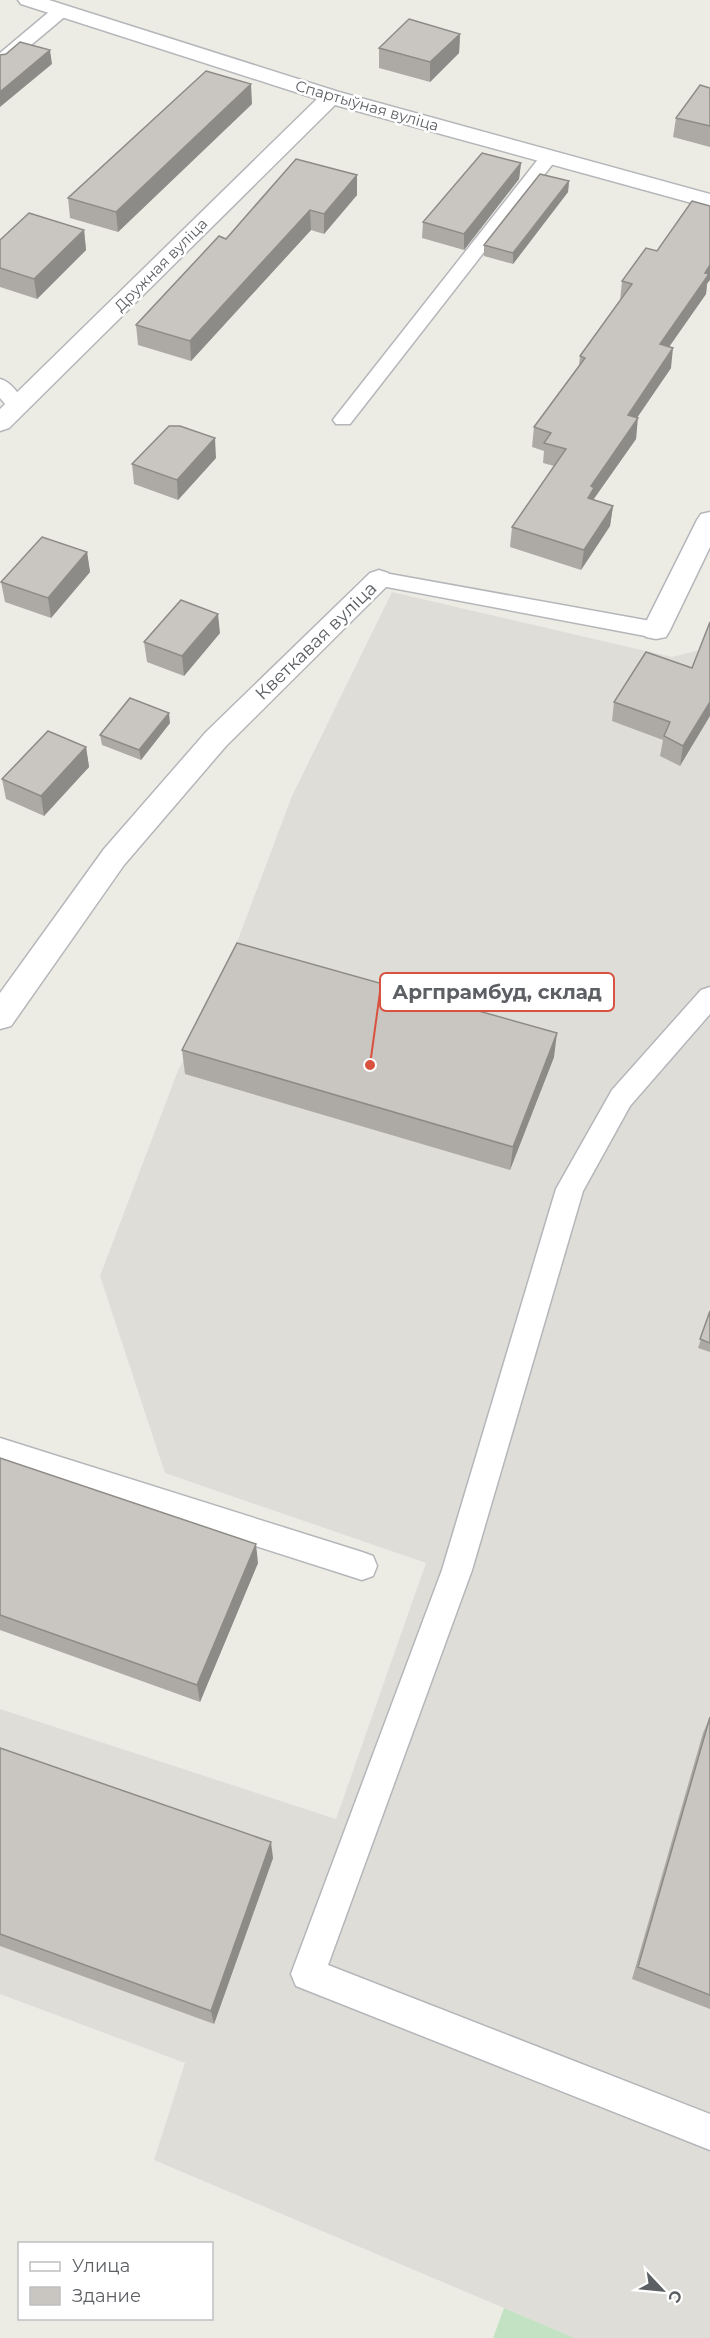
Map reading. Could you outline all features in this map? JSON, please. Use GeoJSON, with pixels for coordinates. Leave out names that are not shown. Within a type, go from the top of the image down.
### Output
{"type":"FeatureCollection","features":[{"type":"Feature","properties":{"kind":"street","name":"Спартыўная вуліца"},"geometry":{"type":"LineString","coordinates":[[28,0],[326,102],[549,157],[710,201]]}},
{"type":"Feature","properties":{"kind":"street","name":"Дружная вуліца"},"geometry":{"type":"LineString","coordinates":[[0,423],[326,102]]}},
{"type":"Feature","properties":{"kind":"street","name":"Кветкавая вуліца"},"geometry":{"type":"LineString","coordinates":[[656,630],[710,520]]}},
{"type":"Feature","properties":{"kind":"street","name":"Кветкавая вуліца"},"geometry":{"type":"LineString","coordinates":[[0,1017],[114,857],[208,748],[379,579]]}},
{"type":"Feature","properties":{"kind":"lane"},"geometry":{"type":"LineString","coordinates":[[0,62],[62,10]]}},
{"type":"Feature","properties":{"kind":"lane"},"geometry":{"type":"LineString","coordinates":[[343,420],[549,157]]}},
{"type":"Feature","properties":{"kind":"lane"},"geometry":{"type":"LineString","coordinates":[[0,385],[17,406]]}},
{"type":"Feature","properties":{"kind":"lane","name":"Кветкавая вуліца"},"geometry":{"type":"LineString","coordinates":[[379,579],[656,630]]}},
{"type":"Feature","properties":{"kind":"lane"},"geometry":{"type":"LineString","coordinates":[[710,997],[621,1098],[570,1189],[457,1570],[309,1974],[710,2132]]}},
{"type":"Feature","properties":{"kind":"lane"},"geometry":{"type":"LineString","coordinates":[[0,1450],[362,1566]]}},
{"type":"Feature","properties":{"kind":"shaded area"},"geometry":{"type":"Polygon","coordinates":[[[392,592],[672,657],[704,649],[710,633],[710,2338],[575,2338],[154,2160],[185,2063],[0,1994],[0,1709],[336,1819],[426,1563],[165,1473],[100,1276],[177,1073],[231,958],[292,796],[392,592]]]}},
{"type":"Feature","properties":{"kind":"green space"},"geometry":{"type":"Polygon","coordinates":[[[504,2308],[575,2338],[493,2338],[504,2308]]]}},
{"type":"Feature","properties":{"kind":"building"},"geometry":{"type":"Polygon","coordinates":[[[409,19],[460,34],[430,62],[379,48],[409,19]]]}},
{"type":"Feature","properties":{"kind":"building"},"geometry":{"type":"Polygon","coordinates":[[[20,42],[50,50],[0,92],[0,55],[6,54],[20,42]]]}},
{"type":"Feature","properties":{"kind":"building"},"geometry":{"type":"Polygon","coordinates":[[[206,71],[251,84],[116,212],[68,198],[206,71]]]}},
{"type":"Feature","properties":{"kind":"building"},"geometry":{"type":"Polygon","coordinates":[[[700,85],[710,88],[710,126],[676,118],[700,85]]]}},
{"type":"Feature","properties":{"kind":"building"},"geometry":{"type":"Polygon","coordinates":[[[482,153],[521,163],[464,234],[423,222],[482,153]]]}},
{"type":"Feature","properties":{"kind":"building"},"geometry":{"type":"Polygon","coordinates":[[[296,159],[357,175],[324,214],[310,210],[190,341],[136,325],[219,236],[226,239],[296,159]]]}},
{"type":"Feature","properties":{"kind":"building"},"geometry":{"type":"Polygon","coordinates":[[[540,174],[569,181],[513,253],[484,245],[540,174]]]}},
{"type":"Feature","properties":{"kind":"building"},"geometry":{"type":"Polygon","coordinates":[[[692,201],[710,206],[710,265],[705,273],[709,274],[660,344],[673,348],[628,415],[638,418],[591,486],[594,488],[588,498],[613,506],[584,550],[512,527],[566,449],[544,443],[551,433],[534,427],[585,358],[580,356],[632,284],[622,281],[646,248],[657,251],[692,201]]]}},
{"type":"Feature","properties":{"kind":"building"},"geometry":{"type":"Polygon","coordinates":[[[29,213],[84,230],[34,279],[0,268],[0,240],[29,213]]]}},
{"type":"Feature","properties":{"kind":"building"},"geometry":{"type":"Polygon","coordinates":[[[169,426],[180,426],[215,438],[177,480],[132,464],[169,426]]]}},
{"type":"Feature","properties":{"kind":"building"},"geometry":{"type":"Polygon","coordinates":[[[42,537],[87,552],[48,598],[1,582],[42,537]]]}},
{"type":"Feature","properties":{"kind":"building"},"geometry":{"type":"Polygon","coordinates":[[[181,600],[218,614],[182,656],[144,642],[181,600]]]}},
{"type":"Feature","properties":{"kind":"building"},"geometry":{"type":"Polygon","coordinates":[[[710,622],[710,702],[683,746],[664,736],[670,722],[614,702],[646,652],[692,668],[710,622]]]}},
{"type":"Feature","properties":{"kind":"building"},"geometry":{"type":"Polygon","coordinates":[[[130,698],[169,713],[139,750],[100,735],[130,698]]]}},
{"type":"Feature","properties":{"kind":"building"},"geometry":{"type":"Polygon","coordinates":[[[48,731],[86,747],[41,796],[2,779],[48,731]]]}},
{"type":"Feature","properties":{"kind":"building"},"geometry":{"type":"Polygon","coordinates":[[[237,943],[557,1033],[513,1147],[182,1050],[237,943]]]}},
{"type":"Feature","properties":{"kind":"building"},"geometry":{"type":"Polygon","coordinates":[[[710,1311],[710,1343],[700,1339],[710,1311]]]}},
{"type":"Feature","properties":{"kind":"building"},"geometry":{"type":"Polygon","coordinates":[[[0,1458],[256,1544],[197,1685],[0,1615],[0,1458]]]}},
{"type":"Feature","properties":{"kind":"building"},"geometry":{"type":"Polygon","coordinates":[[[710,1717],[710,1995],[638,1967],[710,1717]]]}},
{"type":"Feature","properties":{"kind":"building"},"geometry":{"type":"Polygon","coordinates":[[[0,1748],[271,1842],[211,2011],[0,1934],[0,1748]]]}},
{"type":"Feature","properties":{"kind":"place","name":"Аргпрамбуд, склад"},"geometry":{"type":"Point","coordinates":[370,1065]}}]}
